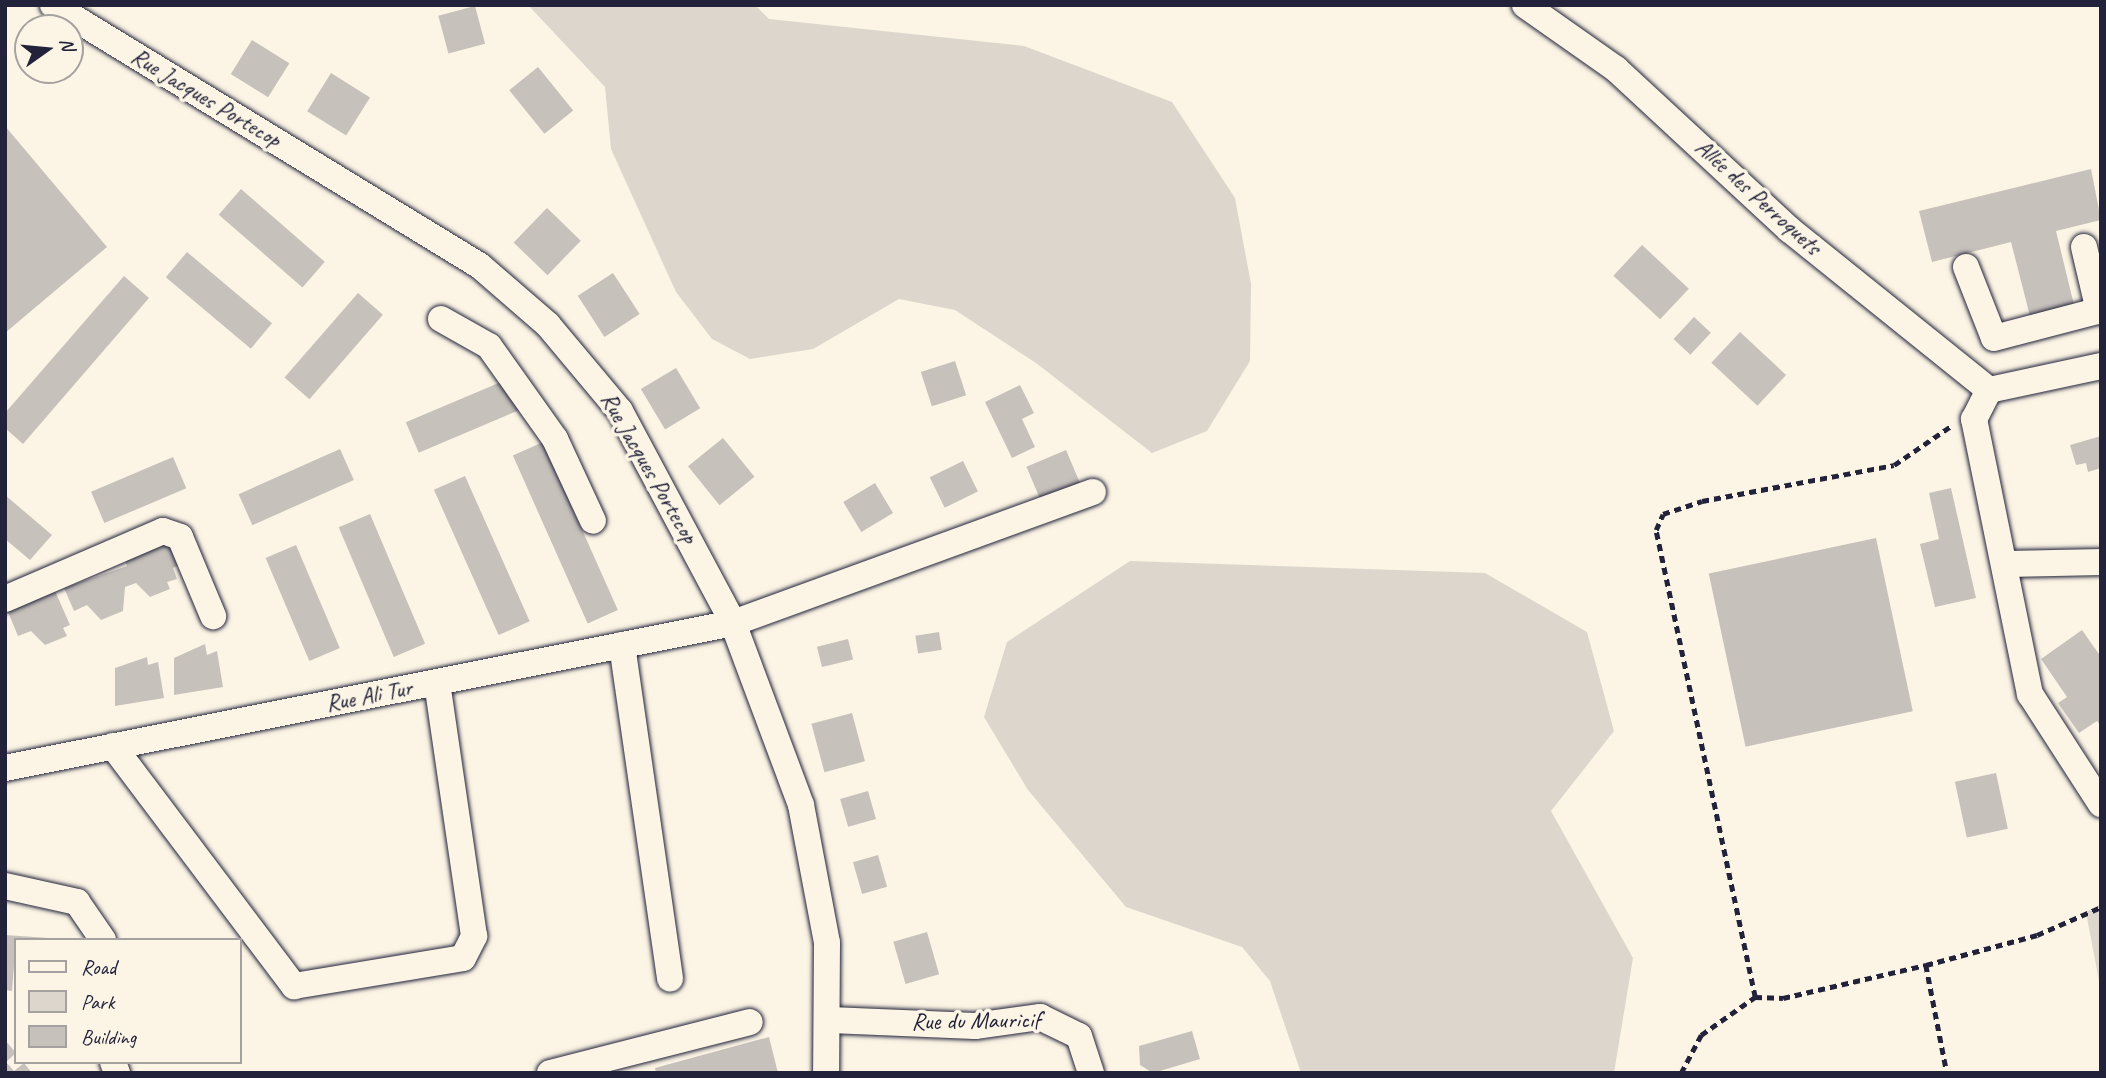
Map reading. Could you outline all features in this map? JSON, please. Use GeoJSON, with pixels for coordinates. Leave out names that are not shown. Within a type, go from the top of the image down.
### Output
{"type":"FeatureCollection","features":[{"type":"Feature","properties":{"kind":"street","name":"Rue Jacques Portecop"},"geometry":{"type":"LineString","coordinates":[[53,5],[433,233],[548,325],[620,411],[733,623],[801,805],[822,901],[830,1020],[826,1073]]}},
{"type":"Feature","properties":{"kind":"street","name":"Allée des Perroquets"},"geometry":{"type":"LineString","coordinates":[[1525,5],[1616,69],[1790,230],[1982,400]]}},
{"type":"Feature","properties":{"kind":"street"},"geometry":{"type":"LineString","coordinates":[[1966,267],[1994,338],[2100,311],[2084,247]]}},
{"type":"Feature","properties":{"kind":"street"},"geometry":{"type":"LineString","coordinates":[[441,319],[489,346],[555,439],[593,521]]}},
{"type":"Feature","properties":{"kind":"street"},"geometry":{"type":"LineString","coordinates":[[2101,366],[1982,400],[1978,449],[2008,564],[2030,694],[2101,804]]}},
{"type":"Feature","properties":{"kind":"street","name":"Rue Ali Tur"},"geometry":{"type":"LineString","coordinates":[[5,768],[733,623],[1093,492]]}},
{"type":"Feature","properties":{"kind":"street"},"geometry":{"type":"LineString","coordinates":[[5,599],[163,531],[180,537],[213,616]]}},
{"type":"Feature","properties":{"kind":"street"},"geometry":{"type":"LineString","coordinates":[[2008,564],[2096,557]]}},
{"type":"Feature","properties":{"kind":"street"},"geometry":{"type":"LineString","coordinates":[[622,645],[670,979]]}},
{"type":"Feature","properties":{"kind":"street"},"geometry":{"type":"LineString","coordinates":[[113,747],[294,986],[463,958],[474,936],[437,683]]}},
{"type":"Feature","properties":{"kind":"street"},"geometry":{"type":"LineString","coordinates":[[5,886],[77,902],[102,938]]}},
{"type":"Feature","properties":{"kind":"street","name":"Rue du Mauricif"},"geometry":{"type":"LineString","coordinates":[[830,1020],[975,1026],[1040,1017],[1079,1036],[1091,1073]]}},
{"type":"Feature","properties":{"kind":"street"},"geometry":{"type":"LineString","coordinates":[[550,1073],[750,1022]]}},
{"type":"Feature","properties":{"kind":"path"},"geometry":{"type":"LineString","coordinates":[[1755,997],[1656,530],[1663,514],[1702,501],[1894,465],[1982,400]]}},
{"type":"Feature","properties":{"kind":"path"},"geometry":{"type":"LineString","coordinates":[[1681,1073],[1701,1035],[1755,997],[1783,998],[1926,965],[2037,935],[2101,907]]}},
{"type":"Feature","properties":{"kind":"path"},"geometry":{"type":"LineString","coordinates":[[1926,965],[1947,1073]]}},
{"type":"Feature","properties":{"kind":"green space"},"geometry":{"type":"Polygon","coordinates":[[[528,5],[755,5],[769,19],[1024,46],[1172,102],[1235,198],[1251,284],[1250,361],[1207,431],[1152,453],[1036,363],[955,310],[899,299],[813,349],[750,359],[712,339],[676,292],[611,149],[605,87],[528,5]]]}},
{"type":"Feature","properties":{"kind":"green space"},"geometry":{"type":"Polygon","coordinates":[[[1130,561],[1485,573],[1587,632],[1614,731],[1551,811],[1633,958],[1614,1073],[1301,1073],[1270,981],[1242,947],[1126,907],[1028,790],[984,717],[1007,642],[1130,561]]]}},
{"type":"Feature","properties":{"kind":"green space"},"geometry":{"type":"Polygon","coordinates":[[[2101,904],[2101,992],[2086,912],[2101,904]]]}},
{"type":"Feature","properties":{"kind":"building"},"geometry":{"type":"Polygon","coordinates":[[[475,6],[485,44],[448,54],[438,16],[475,6]]]}},
{"type":"Feature","properties":{"kind":"building"},"geometry":{"type":"Polygon","coordinates":[[[252,40],[289,63],[268,97],[231,74],[252,40]]]}},
{"type":"Feature","properties":{"kind":"building"},"geometry":{"type":"Polygon","coordinates":[[[538,67],[573,111],[544,134],[509,90],[538,67]]]}},
{"type":"Feature","properties":{"kind":"building"},"geometry":{"type":"Polygon","coordinates":[[[331,73],[370,97],[346,136],[307,111],[331,73]]]}},
{"type":"Feature","properties":{"kind":"building"},"geometry":{"type":"Polygon","coordinates":[[[5,126],[107,247],[5,333],[5,126]]]}},
{"type":"Feature","properties":{"kind":"building"},"geometry":{"type":"Polygon","coordinates":[[[2091,169],[2101,220],[2056,231],[2075,309],[2031,320],[2011,242],[1932,262],[1919,211],[2091,169]]]}},
{"type":"Feature","properties":{"kind":"building"},"geometry":{"type":"Polygon","coordinates":[[[241,189],[325,262],[302,287],[219,215],[241,189]]]}},
{"type":"Feature","properties":{"kind":"building"},"geometry":{"type":"Polygon","coordinates":[[[547,208],[581,241],[547,275],[514,243],[547,208]]]}},
{"type":"Feature","properties":{"kind":"building"},"geometry":{"type":"Polygon","coordinates":[[[1642,245],[1689,289],[1660,319],[1613,276],[1642,245]]]}},
{"type":"Feature","properties":{"kind":"building"},"geometry":{"type":"Polygon","coordinates":[[[187,252],[272,323],[251,349],[166,277],[187,252]]]}},
{"type":"Feature","properties":{"kind":"building"},"geometry":{"type":"Polygon","coordinates":[[[613,273],[640,314],[604,337],[578,296],[613,273]]]}},
{"type":"Feature","properties":{"kind":"building"},"geometry":{"type":"Polygon","coordinates":[[[124,276],[149,298],[23,444],[5,428],[5,413],[124,276]]]}},
{"type":"Feature","properties":{"kind":"building"},"geometry":{"type":"Polygon","coordinates":[[[358,293],[383,315],[309,399],[285,378],[358,293]]]}},
{"type":"Feature","properties":{"kind":"building"},"geometry":{"type":"Polygon","coordinates":[[[1694,317],[1711,333],[1690,355],[1674,339],[1694,317]]]}},
{"type":"Feature","properties":{"kind":"building"},"geometry":{"type":"Polygon","coordinates":[[[1740,332],[1786,375],[1757,406],[1711,363],[1740,332]]]}},
{"type":"Feature","properties":{"kind":"building"},"geometry":{"type":"Polygon","coordinates":[[[955,361],[966,395],[932,406],[921,372],[955,361]]]}},
{"type":"Feature","properties":{"kind":"building"},"geometry":{"type":"Polygon","coordinates":[[[676,368],[700,408],[665,429],[641,389],[676,368]]]}},
{"type":"Feature","properties":{"kind":"building"},"geometry":{"type":"Polygon","coordinates":[[[508,379],[521,409],[419,453],[406,422],[508,379]]]}},
{"type":"Feature","properties":{"kind":"building"},"geometry":{"type":"Polygon","coordinates":[[[1020,385],[1034,413],[1022,419],[1035,447],[1012,458],[985,402],[1020,385]]]}},
{"type":"Feature","properties":{"kind":"building"},"geometry":{"type":"Polygon","coordinates":[[[2101,436],[2101,468],[2088,472],[2086,463],[2076,465],[2070,445],[2101,436]]]}},
{"type":"Feature","properties":{"kind":"building"},"geometry":{"type":"Polygon","coordinates":[[[723,438],[754,477],[719,505],[688,466],[723,438]]]}},
{"type":"Feature","properties":{"kind":"building"},"geometry":{"type":"Polygon","coordinates":[[[543,442],[618,610],[588,624],[513,455],[543,442]]]}},
{"type":"Feature","properties":{"kind":"building"},"geometry":{"type":"Polygon","coordinates":[[[340,449],[354,480],[252,525],[239,494],[340,449]]]}},
{"type":"Feature","properties":{"kind":"building"},"geometry":{"type":"Polygon","coordinates":[[[1066,450],[1082,488],[1042,505],[1026,467],[1066,450]]]}},
{"type":"Feature","properties":{"kind":"building"},"geometry":{"type":"Polygon","coordinates":[[[173,457],[186,488],[104,523],[91,492],[173,457]]]}},
{"type":"Feature","properties":{"kind":"building"},"geometry":{"type":"Polygon","coordinates":[[[963,461],[978,492],[945,508],[930,477],[963,461]]]}},
{"type":"Feature","properties":{"kind":"building"},"geometry":{"type":"Polygon","coordinates":[[[465,476],[530,621],[499,635],[434,490],[465,476]]]}},
{"type":"Feature","properties":{"kind":"building"},"geometry":{"type":"Polygon","coordinates":[[[875,483],[893,513],[861,532],[843,502],[875,483]]]}},
{"type":"Feature","properties":{"kind":"building"},"geometry":{"type":"Polygon","coordinates":[[[1951,488],[1976,598],[1935,607],[1920,544],[1939,539],[1929,493],[1951,488]]]}},
{"type":"Feature","properties":{"kind":"building"},"geometry":{"type":"Polygon","coordinates":[[[5,495],[52,535],[30,560],[5,539],[5,495]]]}},
{"type":"Feature","properties":{"kind":"building"},"geometry":{"type":"Polygon","coordinates":[[[370,514],[425,644],[394,657],[339,527],[370,514]]]}},
{"type":"Feature","properties":{"kind":"building"},"geometry":{"type":"Polygon","coordinates":[[[1876,538],[1913,711],[1746,747],[1709,574],[1876,538]]]}},
{"type":"Feature","properties":{"kind":"building"},"geometry":{"type":"Polygon","coordinates":[[[171,540],[181,564],[173,568],[177,579],[167,582],[170,589],[150,597],[136,583],[125,587],[123,611],[101,620],[87,605],[74,611],[64,588],[127,566],[124,558],[171,540]]]}},
{"type":"Feature","properties":{"kind":"building"},"geometry":{"type":"Polygon","coordinates":[[[296,545],[340,648],[309,661],[266,558],[296,545]]]}},
{"type":"Feature","properties":{"kind":"building"},"geometry":{"type":"Polygon","coordinates":[[[55,591],[70,625],[63,628],[67,636],[45,645],[31,631],[18,636],[8,612],[55,591]]]}},
{"type":"Feature","properties":{"kind":"building"},"geometry":{"type":"Polygon","coordinates":[[[2082,630],[2101,657],[2101,726],[2097,721],[2079,733],[2058,703],[2067,697],[2041,659],[2082,630]]]}},
{"type":"Feature","properties":{"kind":"building"},"geometry":{"type":"Polygon","coordinates":[[[939,632],[942,650],[918,654],[915,636],[939,632]]]}},
{"type":"Feature","properties":{"kind":"building"},"geometry":{"type":"Polygon","coordinates":[[[848,639],[853,659],[822,667],[817,647],[848,639]]]}},
{"type":"Feature","properties":{"kind":"building"},"geometry":{"type":"Polygon","coordinates":[[[205,644],[207,655],[217,651],[223,687],[174,695],[174,658],[205,644]]]}},
{"type":"Feature","properties":{"kind":"building"},"geometry":{"type":"Polygon","coordinates":[[[147,657],[148,665],[158,662],[164,698],[115,706],[115,668],[147,657]]]}},
{"type":"Feature","properties":{"kind":"building"},"geometry":{"type":"Polygon","coordinates":[[[852,713],[865,761],[824,772],[811,724],[852,713]]]}},
{"type":"Feature","properties":{"kind":"building"},"geometry":{"type":"Polygon","coordinates":[[[1996,773],[2008,829],[1967,837],[1955,782],[1996,773]]]}},
{"type":"Feature","properties":{"kind":"building"},"geometry":{"type":"Polygon","coordinates":[[[868,791],[876,819],[848,827],[840,799],[868,791]]]}},
{"type":"Feature","properties":{"kind":"building"},"geometry":{"type":"Polygon","coordinates":[[[878,855],[887,887],[862,894],[853,862],[878,855]]]}},
{"type":"Feature","properties":{"kind":"building"},"geometry":{"type":"Polygon","coordinates":[[[927,932],[939,974],[905,984],[893,942],[927,932]]]}},
{"type":"Feature","properties":{"kind":"building"},"geometry":{"type":"Polygon","coordinates":[[[5,935],[49,938],[14,938],[12,991],[5,990],[5,935]]]}},
{"type":"Feature","properties":{"kind":"building"},"geometry":{"type":"Polygon","coordinates":[[[1192,1031],[1200,1059],[1153,1073],[1140,1065],[1139,1046],[1192,1031]]]}},
{"type":"Feature","properties":{"kind":"building"},"geometry":{"type":"Polygon","coordinates":[[[769,1037],[778,1073],[656,1073],[655,1068],[769,1037]]]}},
{"type":"Feature","properties":{"kind":"building"},"geometry":{"type":"Polygon","coordinates":[[[5,1040],[14,1051],[14,1055],[6,1062],[14,1071],[25,1064],[32,1073],[5,1073],[5,1040]]]}}]}
